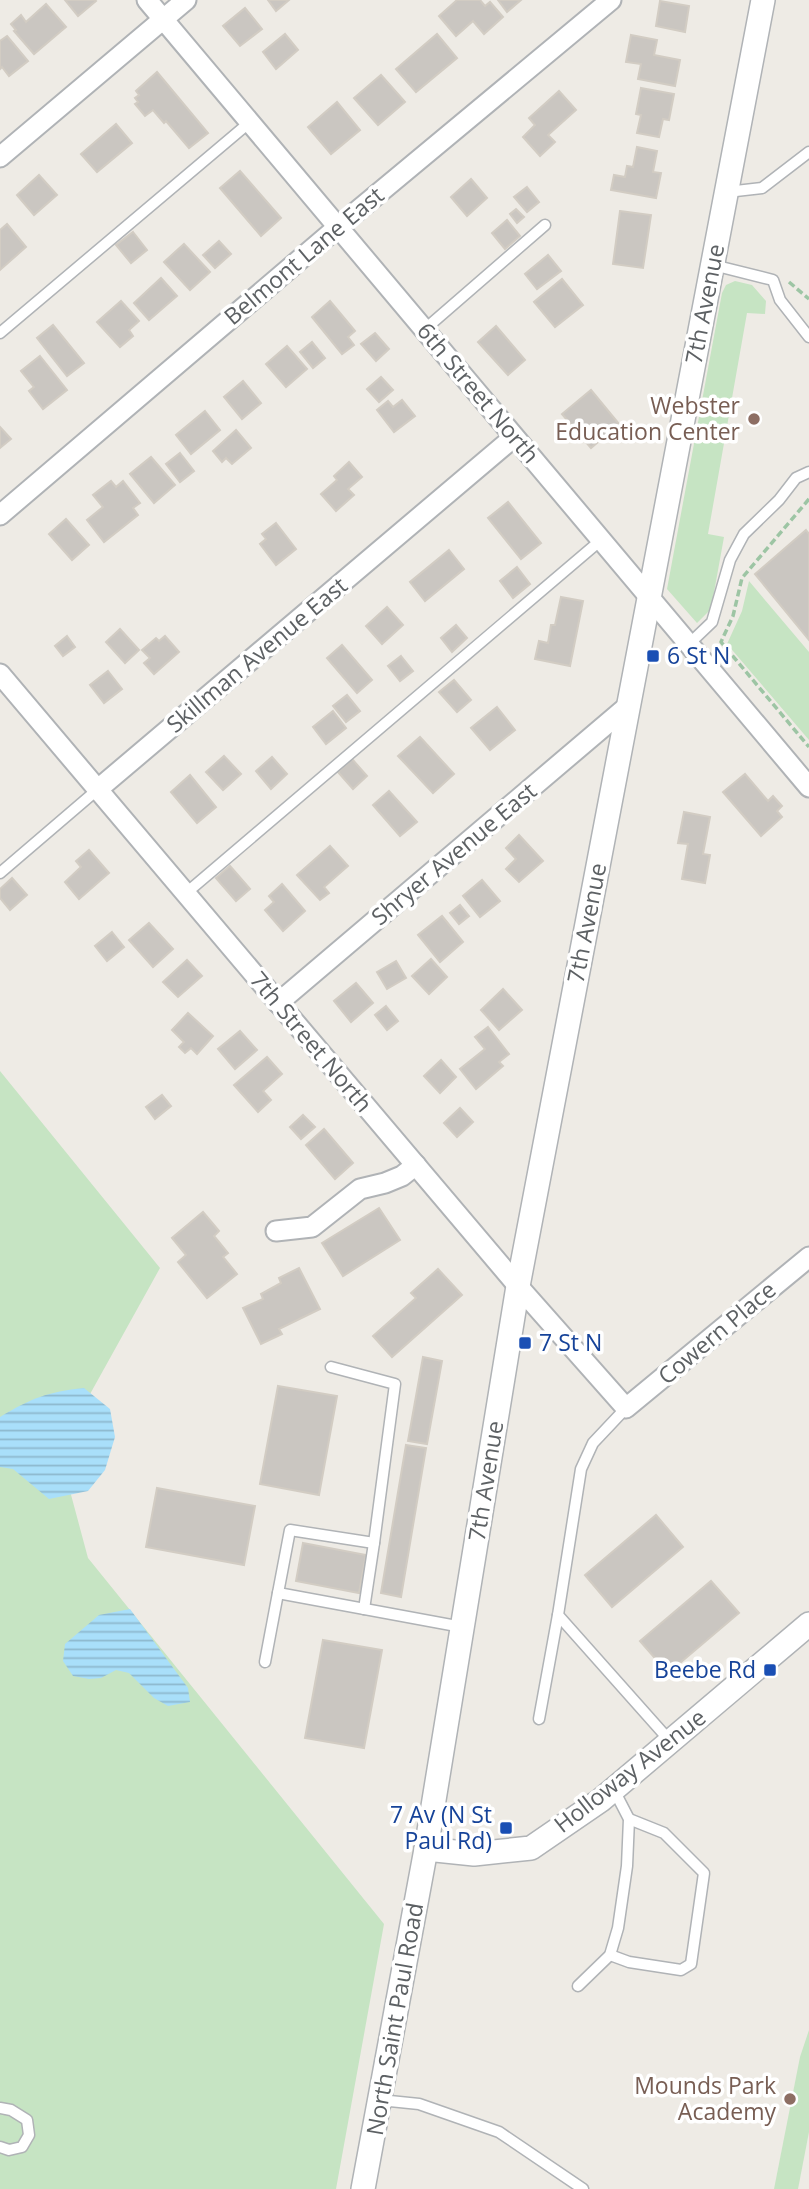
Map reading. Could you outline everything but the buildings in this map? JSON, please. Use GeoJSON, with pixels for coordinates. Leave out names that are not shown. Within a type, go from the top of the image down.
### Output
{"type":"FeatureCollection","features":[{"type":"Feature","properties":{"kind":"street","name":"6th Street North"},"geometry":{"type":"LineString","coordinates":[[147,0],[809,787]]}},
{"type":"Feature","properties":{"kind":"street"},"geometry":{"type":"LineString","coordinates":[[0,157],[186,0]]}},
{"type":"Feature","properties":{"kind":"street","name":"Belmont Lane East"},"geometry":{"type":"LineString","coordinates":[[0,515],[338,227],[611,0]]}},
{"type":"Feature","properties":{"kind":"street","name":"7th Avenue"},"geometry":{"type":"LineString","coordinates":[[426,1849],[519,1286],[763,0]]}},
{"type":"Feature","properties":{"kind":"street","name":"Skillman Avenue East"},"geometry":{"type":"LineString","coordinates":[[97,790],[514,437]]}},
{"type":"Feature","properties":{"kind":"street","name":"7th Street North"},"geometry":{"type":"LineString","coordinates":[[0,674],[519,1286],[626,1408]]}},
{"type":"Feature","properties":{"kind":"street","name":"Shryer Avenue East"},"geometry":{"type":"LineString","coordinates":[[278,1003],[629,705]]}},
{"type":"Feature","properties":{"kind":"street"},"geometry":{"type":"LineString","coordinates":[[276,1231],[312,1227],[360,1189],[402,1176],[416,1165]]}},
{"type":"Feature","properties":{"kind":"street","name":"Cowern Place"},"geometry":{"type":"LineString","coordinates":[[626,1408],[809,1257]]}},
{"type":"Feature","properties":{"kind":"street","name":"Holloway Avenue"},"geometry":{"type":"LineString","coordinates":[[426,1849],[474,1854],[531,1848],[601,1800],[808,1628]]}},
{"type":"Feature","properties":{"kind":"street","name":"North Saint Paul Road"},"geometry":{"type":"LineString","coordinates":[[363,2189],[426,1849]]}},
{"type":"Feature","properties":{"kind":"lane"},"geometry":{"type":"LineString","coordinates":[[0,333],[250,122]]}},
{"type":"Feature","properties":{"kind":"lane"},"geometry":{"type":"LineString","coordinates":[[726,192],[762,188],[809,152]]}},
{"type":"Feature","properties":{"kind":"lane"},"geometry":{"type":"LineString","coordinates":[[424,330],[545,225]]}},
{"type":"Feature","properties":{"kind":"lane"},"geometry":{"type":"LineString","coordinates":[[712,265],[773,279],[780,300],[809,337]]}},
{"type":"Feature","properties":{"kind":"lane"},"geometry":{"type":"LineString","coordinates":[[689,644],[712,622],[730,560],[744,534],[779,500],[796,478],[809,472]]}},
{"type":"Feature","properties":{"kind":"lane"},"geometry":{"type":"LineString","coordinates":[[185,894],[601,540]]}},
{"type":"Feature","properties":{"kind":"lane","name":"Skillman Avenue East"},"geometry":{"type":"LineString","coordinates":[[0,873],[97,790]]}},
{"type":"Feature","properties":{"kind":"lane"},"geometry":{"type":"LineString","coordinates":[[331,1367],[395,1384],[364,1608]]}},
{"type":"Feature","properties":{"kind":"lane"},"geometry":{"type":"LineString","coordinates":[[539,1719],[581,1469],[593,1443],[626,1408]]}},
{"type":"Feature","properties":{"kind":"lane"},"geometry":{"type":"LineString","coordinates":[[265,1662],[290,1530],[374,1544]]}},
{"type":"Feature","properties":{"kind":"lane"},"geometry":{"type":"LineString","coordinates":[[278,1594],[463,1628]]}},
{"type":"Feature","properties":{"kind":"lane"},"geometry":{"type":"LineString","coordinates":[[558,1615],[670,1742]]}},
{"type":"Feature","properties":{"kind":"lane"},"geometry":{"type":"LineString","coordinates":[[578,1986],[610,1955],[618,1928],[627,1866],[629,1819],[614,1789]]}},
{"type":"Feature","properties":{"kind":"lane"},"geometry":{"type":"LineString","coordinates":[[610,1955],[629,1962],[681,1970],[691,1964],[704,1873],[664,1833],[629,1819]]}},
{"type":"Feature","properties":{"kind":"lane"},"geometry":{"type":"LineString","coordinates":[[380,2100],[419,2104],[499,2132],[583,2189]]}},
{"type":"Feature","properties":{"kind":"lane"},"geometry":{"type":"LineString","coordinates":[[0,2108],[11,2110],[27,2120],[29,2135],[22,2147],[9,2150],[0,2147]]}},
{"type":"Feature","properties":{"kind":"path"},"geometry":{"type":"LineString","coordinates":[[809,499],[742,578],[733,616],[721,642],[809,747]]}},
{"type":"Feature","properties":{"kind":"green space"},"geometry":{"type":"Polygon","coordinates":[[[735,281],[752,285],[766,301],[765,314],[747,313],[708,534],[724,537],[711,609],[697,623],[667,589],[722,293],[726,285],[735,281]]]}},
{"type":"Feature","properties":{"kind":"green space"},"geometry":{"type":"Polygon","coordinates":[[[749,581],[809,652],[809,740],[727,644],[742,611],[749,581]]]}},
{"type":"Feature","properties":{"kind":"green space"},"geometry":{"type":"Polygon","coordinates":[[[0,1071],[160,1268],[59,1450],[88,1558],[384,1924],[336,2189],[0,2189],[0,1071]]]}},
{"type":"Feature","properties":{"kind":"green space"},"geometry":{"type":"Polygon","coordinates":[[[809,2030],[809,2132],[798,2189],[774,2189],[800,2057],[809,2030]]]}},
{"type":"Feature","properties":{"kind":"water"},"geometry":{"type":"Polygon","coordinates":[[[84,1388],[110,1409],[115,1437],[105,1470],[88,1491],[49,1499],[13,1469],[0,1467],[0,1417],[40,1397],[84,1388]]]}},
{"type":"Feature","properties":{"kind":"water"},"geometry":{"type":"Polygon","coordinates":[[[130,1609],[188,1688],[190,1702],[168,1706],[154,1698],[129,1673],[116,1670],[101,1678],[73,1676],[63,1661],[65,1644],[99,1615],[130,1609]]]}},
{"type":"Feature","properties":{"kind":"place","name":"Webster Education Center"},"geometry":{"type":"Point","coordinates":[754,419]}},
{"type":"Feature","properties":{"kind":"place","name":"6 St N"},"geometry":{"type":"Point","coordinates":[653,656]}},
{"type":"Feature","properties":{"kind":"place","name":"7 St N"},"geometry":{"type":"Point","coordinates":[525,1343]}},
{"type":"Feature","properties":{"kind":"place","name":"Beebe Rd"},"geometry":{"type":"Point","coordinates":[770,1670]}},
{"type":"Feature","properties":{"kind":"place","name":"7 Av (N St Paul Rd)"},"geometry":{"type":"Point","coordinates":[506,1828]}},
{"type":"Feature","properties":{"kind":"place","name":"Mounds Park Academy"},"geometry":{"type":"Point","coordinates":[790,2099]}}]}
